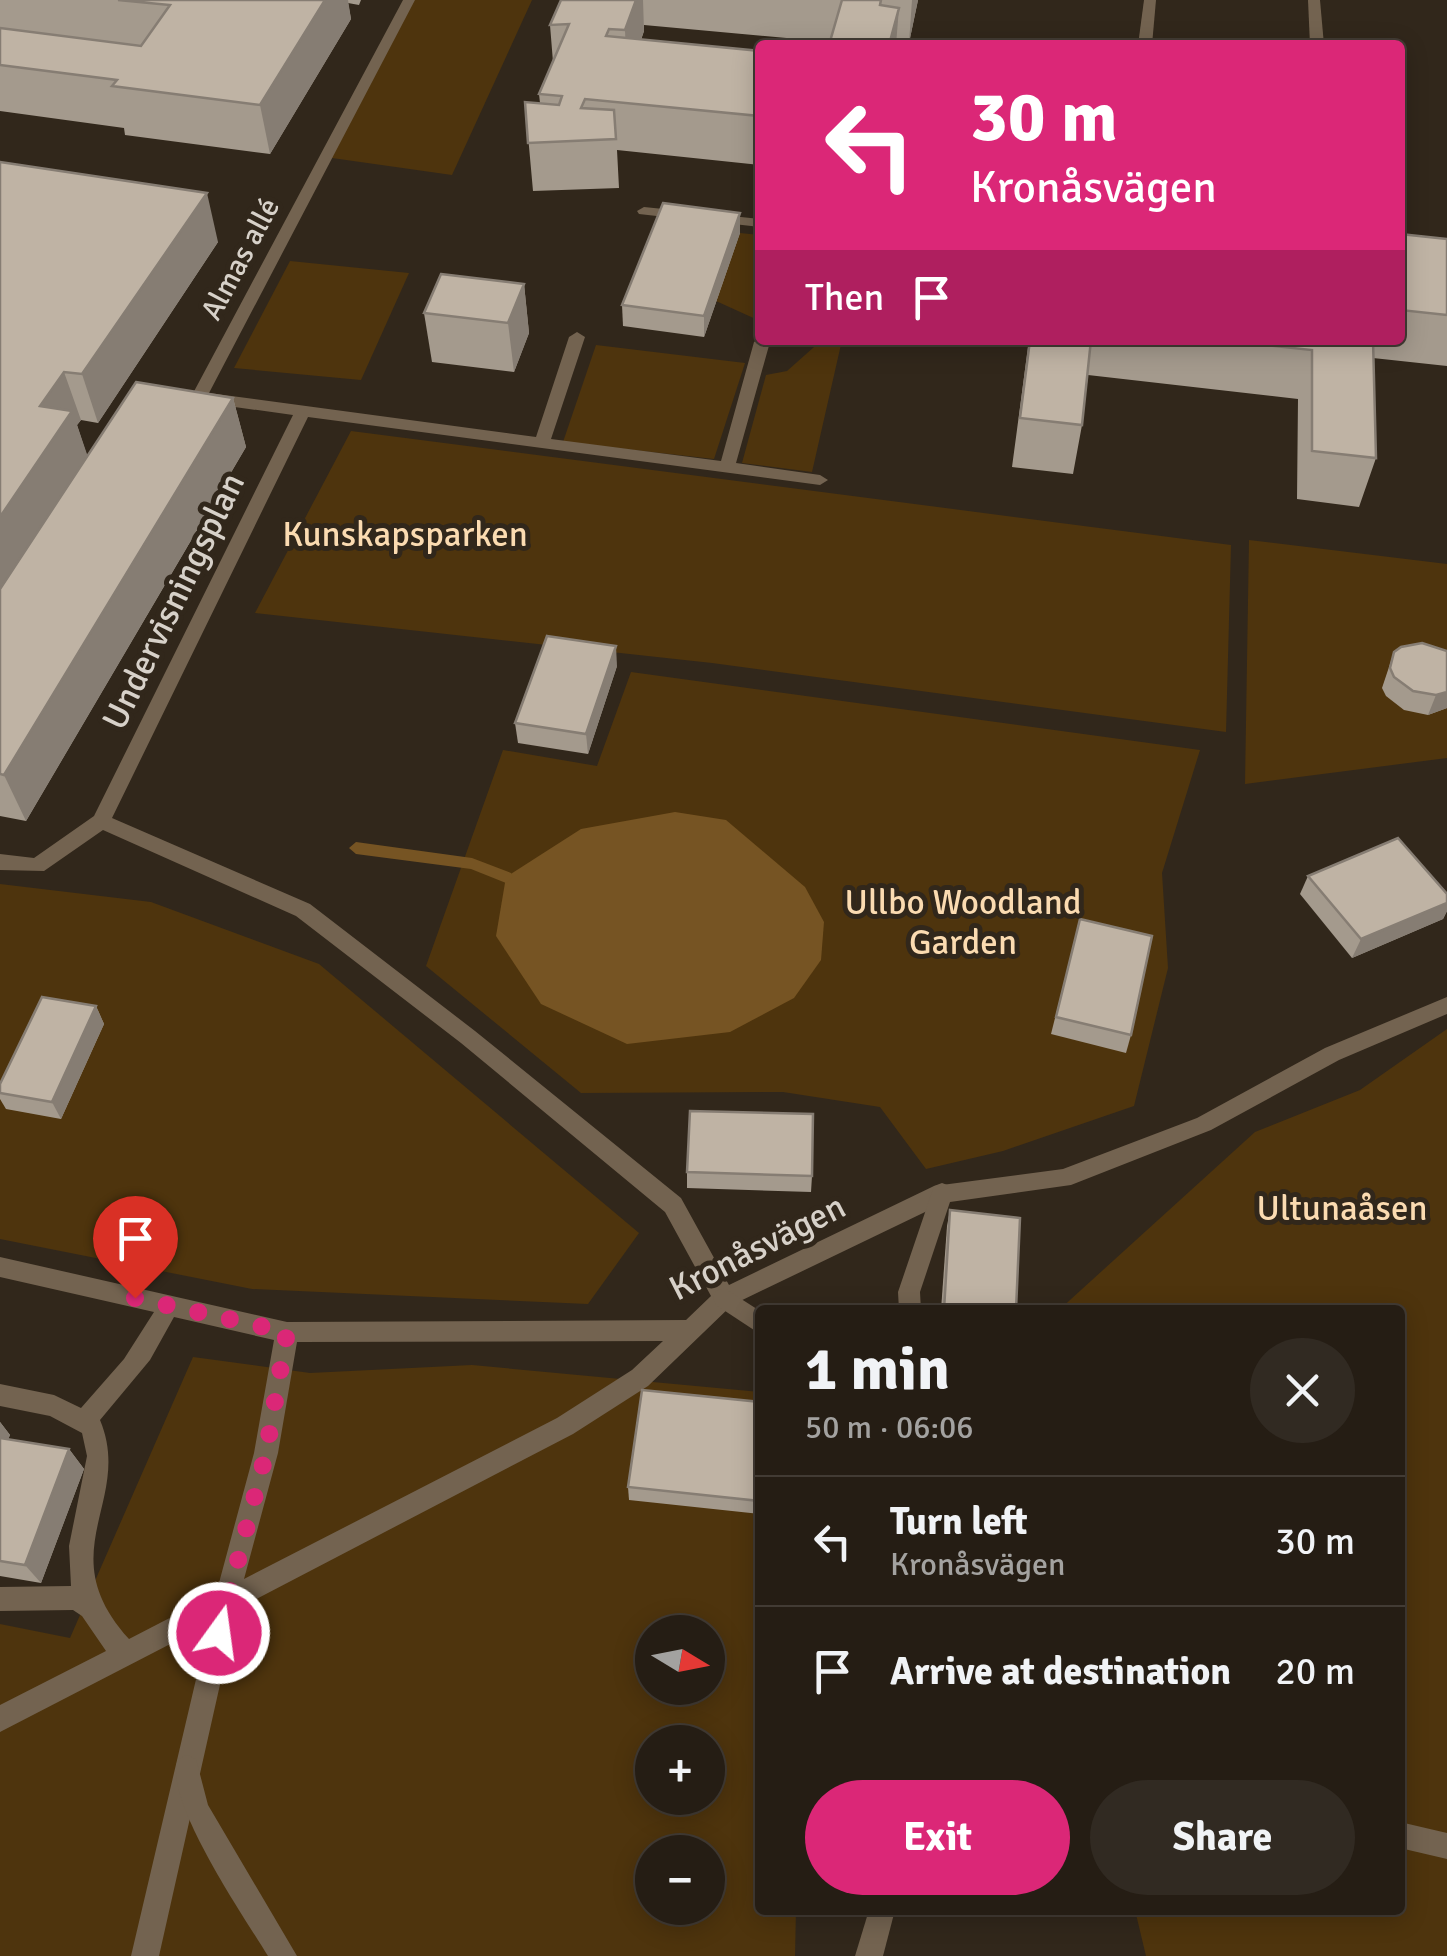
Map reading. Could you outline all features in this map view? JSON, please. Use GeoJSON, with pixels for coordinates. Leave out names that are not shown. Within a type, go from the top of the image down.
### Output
{"type":"FeatureCollection","features":[{"type":"Feature","properties":{"kind":"street","name":"Almas allé"},"geometry":{"type":"LineString","coordinates":[[409,0],[199,397],[820,480]]}},
{"type":"Feature","properties":{"kind":"street"},"geometry":{"type":"LineString","coordinates":[[1145,40],[1150,0]]}},
{"type":"Feature","properties":{"kind":"street"},"geometry":{"type":"LineString","coordinates":[[1314,0],[1317,40]]}},
{"type":"Feature","properties":{"kind":"street"},"geometry":{"type":"LineString","coordinates":[[644,210],[755,222]]}},
{"type":"Feature","properties":{"kind":"street"},"geometry":{"type":"LineString","coordinates":[[542,443],[578,337]]}},
{"type":"Feature","properties":{"kind":"street"},"geometry":{"type":"LineString","coordinates":[[727,468],[761,345]]}},
{"type":"Feature","properties":{"kind":"street","name":"Undervisningsplan"},"geometry":{"type":"LineString","coordinates":[[101,821],[303,410]]}},
{"type":"Feature","properties":{"kind":"street"},"geometry":{"type":"LineString","coordinates":[[0,862],[37,866],[101,821],[302,910],[468,1037],[674,1204],[724,1298],[755,1320]]}},
{"type":"Feature","properties":{"kind":"street","name":"Kronåsvägen"},"geometry":{"type":"LineString","coordinates":[[0,1267],[287,1332],[690,1330],[724,1298],[942,1193],[1063,1178],[1204,1124],[1332,1054],[1447,1005]]}},
{"type":"Feature","properties":{"kind":"street"},"geometry":{"type":"LineString","coordinates":[[910,1305],[909,1292],[942,1193]]}},
{"type":"Feature","properties":{"kind":"street"},"geometry":{"type":"LineString","coordinates":[[84,1421],[132,1366],[159,1328],[168,1305]]}},
{"type":"Feature","properties":{"kind":"street"},"geometry":{"type":"LineString","coordinates":[[0,1719],[565,1426],[640,1378],[690,1330]]}},
{"type":"Feature","properties":{"kind":"street"},"geometry":{"type":"LineString","coordinates":[[146,1956],[227,1600],[266,1453],[287,1332]]}},
{"type":"Feature","properties":{"kind":"street"},"geometry":{"type":"LineString","coordinates":[[0,1395],[54,1406],[91,1426],[102,1453],[88,1503],[83,1598],[107,1635],[125,1653]]}},
{"type":"Feature","properties":{"kind":"street"},"geometry":{"type":"LineString","coordinates":[[0,1599],[76,1598],[89,1606]]}},
{"type":"Feature","properties":{"kind":"street"},"geometry":{"type":"LineString","coordinates":[[187,1768],[196,1809],[282,1956]]}},
{"type":"Feature","properties":{"kind":"street"},"geometry":{"type":"LineString","coordinates":[[1405,1836],[1447,1846]]}},
{"type":"Feature","properties":{"kind":"street"},"geometry":{"type":"LineString","coordinates":[[869,1956],[881,1915]]}},
{"type":"Feature","properties":{"kind":"green space"},"geometry":{"type":"Polygon","coordinates":[[[409,0],[532,0],[452,175],[325,157],[409,0]]]}},
{"type":"Feature","properties":{"kind":"green space"},"geometry":{"type":"Polygon","coordinates":[[[740,233],[755,234],[755,319],[716,301],[740,233]]]}},
{"type":"Feature","properties":{"kind":"green space"},"geometry":{"type":"Polygon","coordinates":[[[290,261],[409,273],[361,380],[234,368],[290,261]]]}},
{"type":"Feature","properties":{"kind":"green space"},"geometry":{"type":"Polygon","coordinates":[[[596,345],[745,363],[714,459],[563,442],[596,345]]]}},
{"type":"Feature","properties":{"kind":"green space"},"geometry":{"type":"Polygon","coordinates":[[[810,345],[841,345],[812,472],[742,463],[766,375],[787,371],[814,347],[810,345]]]}},
{"type":"Feature","properties":{"kind":"green space","name":"Kunskapsparken"},"geometry":{"type":"Polygon","coordinates":[[[351,431],[1231,545],[1226,732],[712,663],[255,613],[351,431]]]}},
{"type":"Feature","properties":{"kind":"green space"},"geometry":{"type":"Polygon","coordinates":[[[1249,540],[1447,564],[1447,758],[1245,784],[1249,540]]]}},
{"type":"Feature","properties":{"kind":"green space","name":"Ullbo Woodland Garden"},"geometry":{"type":"Polygon","coordinates":[[[631,672],[1200,750],[1162,873],[1168,968],[1134,1106],[1003,1151],[926,1169],[880,1107],[783,1092],[581,1093],[426,966],[503,750],[597,766],[631,672]]]}},
{"type":"Feature","properties":{"kind":"green space"},"geometry":{"type":"Polygon","coordinates":[[[0,884],[151,902],[319,964],[639,1233],[588,1304],[252,1289],[0,1239],[0,884]]]}},
{"type":"Feature","properties":{"kind":"green space","name":"Ultunaåsen"},"geometry":{"type":"Polygon","coordinates":[[[1447,1029],[1447,1956],[1146,1956],[1136,1915],[1405,1915],[1405,1305],[1065,1305],[1255,1132],[1360,1090],[1447,1029]]]}},
{"type":"Feature","properties":{"kind":"green space"},"geometry":{"type":"Polygon","coordinates":[[[193,1357],[310,1373],[472,1365],[755,1392],[755,1915],[796,1915],[795,1956],[0,1956],[0,1624],[70,1638],[193,1357]]]}},
{"type":"Feature","properties":{"kind":"shaded area"},"geometry":{"type":"Polygon","coordinates":[[[675,812],[726,820],[805,887],[824,922],[821,960],[794,998],[730,1032],[627,1044],[541,1004],[496,936],[506,877],[581,829],[675,812]]]}},
{"type":"Feature","properties":{"kind":"building"},"geometry":{"type":"Polygon","coordinates":[[[118,0],[325,0],[260,105],[112,86],[117,80],[0,65],[0,28],[141,46],[170,5],[118,0]]]}},
{"type":"Feature","properties":{"kind":"building"},"geometry":{"type":"Polygon","coordinates":[[[561,0],[636,0],[625,30],[609,29],[606,36],[755,51],[755,116],[585,99],[581,108],[614,110],[616,139],[528,143],[525,102],[559,105],[562,96],[539,94],[569,24],[550,25],[561,0]]]}},
{"type":"Feature","properties":{"kind":"building"},"geometry":{"type":"Polygon","coordinates":[[[842,0],[881,0],[880,5],[899,8],[890,40],[830,40],[842,0]]]}},
{"type":"Feature","properties":{"kind":"building"},"geometry":{"type":"Polygon","coordinates":[[[0,162],[207,193],[82,374],[64,372],[40,406],[72,411],[0,517],[0,162]]]}},
{"type":"Feature","properties":{"kind":"building"},"geometry":{"type":"Polygon","coordinates":[[[663,203],[740,213],[704,316],[622,305],[663,203]]]}},
{"type":"Feature","properties":{"kind":"building"},"geometry":{"type":"Polygon","coordinates":[[[1405,235],[1447,239],[1447,315],[1405,311],[1405,235]]]}},
{"type":"Feature","properties":{"kind":"building"},"geometry":{"type":"Polygon","coordinates":[[[441,274],[524,284],[508,323],[424,313],[441,274]]]}},
{"type":"Feature","properties":{"kind":"building"},"geometry":{"type":"Polygon","coordinates":[[[1029,345],[1090,345],[1082,425],[1020,418],[1029,345]]]}},
{"type":"Feature","properties":{"kind":"building"},"geometry":{"type":"Polygon","coordinates":[[[1266,345],[1373,345],[1376,458],[1312,451],[1312,350],[1266,345]]]}},
{"type":"Feature","properties":{"kind":"building"},"geometry":{"type":"Polygon","coordinates":[[[136,382],[233,398],[4,775],[0,774],[0,589],[136,382]]]}},
{"type":"Feature","properties":{"kind":"building"},"geometry":{"type":"Polygon","coordinates":[[[547,636],[616,646],[586,734],[515,723],[547,636]]]}},
{"type":"Feature","properties":{"kind":"building"},"geometry":{"type":"Polygon","coordinates":[[[1422,643],[1447,651],[1447,692],[1436,695],[1413,691],[1394,677],[1390,668],[1394,652],[1422,643]]]}},
{"type":"Feature","properties":{"kind":"building"},"geometry":{"type":"Polygon","coordinates":[[[1398,838],[1447,894],[1447,903],[1361,939],[1308,876],[1398,838]]]}},
{"type":"Feature","properties":{"kind":"building"},"geometry":{"type":"Polygon","coordinates":[[[1080,919],[1152,936],[1131,1035],[1056,1017],[1080,919]]]}},
{"type":"Feature","properties":{"kind":"building"},"geometry":{"type":"Polygon","coordinates":[[[42,997],[96,1006],[52,1102],[0,1093],[0,1084],[42,997]]]}},
{"type":"Feature","properties":{"kind":"building"},"geometry":{"type":"Polygon","coordinates":[[[690,1111],[813,1114],[812,1176],[687,1172],[690,1111]]]}},
{"type":"Feature","properties":{"kind":"building"},"geometry":{"type":"Polygon","coordinates":[[[950,1210],[1020,1218],[1016,1305],[944,1305],[950,1210]]]}},
{"type":"Feature","properties":{"kind":"building"},"geometry":{"type":"Polygon","coordinates":[[[642,1390],[755,1401],[755,1500],[628,1487],[642,1390]]]}},
{"type":"Feature","properties":{"kind":"building"},"geometry":{"type":"Polygon","coordinates":[[[0,1438],[69,1449],[25,1565],[0,1561],[0,1438]]]}},
{"type":"Feature","properties":{"kind":"waterway"},"geometry":{"type":"LineString","coordinates":[[356,848],[472,864],[506,877]]}},
{"type":"Feature","properties":{"kind":"route"},"geometry":{"type":"LineString","coordinates":[[135,1298],[287,1332],[266,1453],[219,1633]]}}]}
